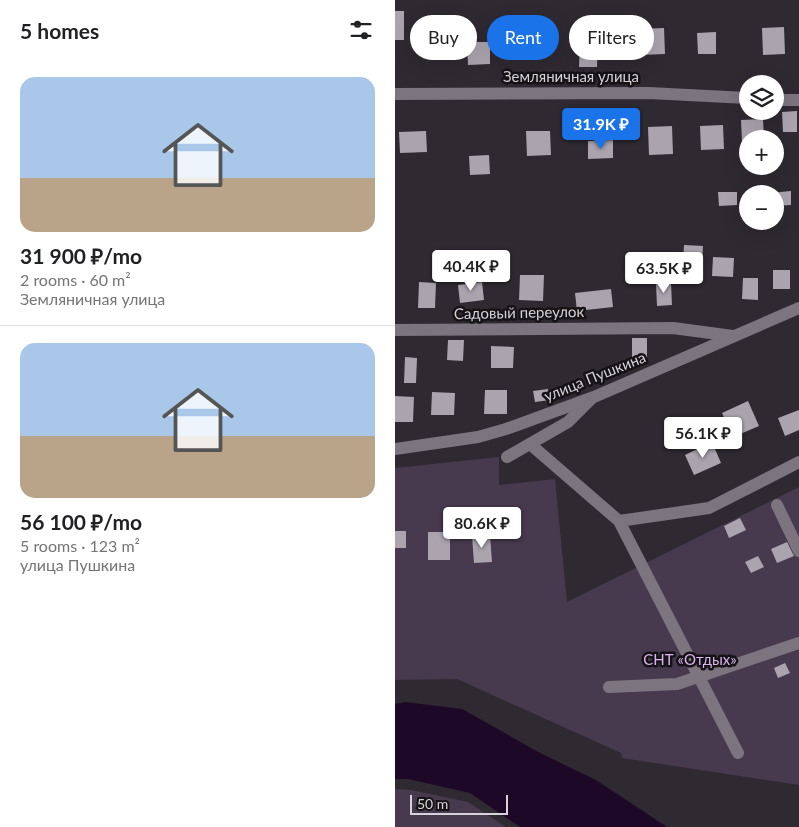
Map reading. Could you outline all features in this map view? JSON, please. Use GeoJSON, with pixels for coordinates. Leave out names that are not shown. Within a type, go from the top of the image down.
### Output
{"type":"FeatureCollection","features":[{"type":"Feature","properties":{"kind":"street","name":"Земляничная улица"},"geometry":{"type":"LineString","coordinates":[[395,94],[649,93],[739,98]]}},
{"type":"Feature","properties":{"kind":"street"},"geometry":{"type":"LineString","coordinates":[[784,100],[799,100]]}},
{"type":"Feature","properties":{"kind":"street","name":"улица Пушкина"},"geometry":{"type":"LineString","coordinates":[[395,449],[478,437],[593,397],[799,308]]}},
{"type":"Feature","properties":{"kind":"street","name":"Садовый переулок"},"geometry":{"type":"LineString","coordinates":[[395,330],[673,328],[733,336]]}},
{"type":"Feature","properties":{"kind":"street"},"geometry":{"type":"LineString","coordinates":[[507,457],[568,422],[593,397]]}},
{"type":"Feature","properties":{"kind":"street"},"geometry":{"type":"LineString","coordinates":[[530,444],[619,521],[697,678],[738,753]]}},
{"type":"Feature","properties":{"kind":"street"},"geometry":{"type":"LineString","coordinates":[[619,521],[709,508],[799,462]]}},
{"type":"Feature","properties":{"kind":"street"},"geometry":{"type":"LineString","coordinates":[[777,505],[799,551]]}},
{"type":"Feature","properties":{"kind":"street"},"geometry":{"type":"LineString","coordinates":[[609,687],[677,684],[798,648]]}},
{"type":"Feature","properties":{"kind":"green space","name":"СНТ «Отдых»"},"geometry":{"type":"Polygon","coordinates":[[[499,457],[499,485],[555,479],[567,602],[799,487],[799,785],[622,758],[621,753],[457,679],[395,680],[395,468],[499,457]]]}},
{"type":"Feature","properties":{"kind":"green space"},"geometry":{"type":"Polygon","coordinates":[[[395,789],[411,790],[468,802],[506,827],[395,827],[395,789]]]}},
{"type":"Feature","properties":{"kind":"shaded area"},"geometry":{"type":"Polygon","coordinates":[[[405,702],[462,709],[540,753],[596,780],[667,827],[520,827],[470,793],[408,779],[395,779],[395,704],[405,702]]]}},
{"type":"Feature","properties":{"kind":"building"},"geometry":{"type":"Polygon","coordinates":[[[395,11],[404,11],[404,40],[395,40],[395,11]]]}},
{"type":"Feature","properties":{"kind":"building"},"geometry":{"type":"Polygon","coordinates":[[[784,27],[785,54],[763,55],[762,28],[784,27]]]}},
{"type":"Feature","properties":{"kind":"building"},"geometry":{"type":"Polygon","coordinates":[[[654,28],[664,28],[665,54],[654,54],[654,28]]]}},
{"type":"Feature","properties":{"kind":"building"},"geometry":{"type":"Polygon","coordinates":[[[716,32],[716,54],[698,54],[697,33],[716,32]]]}},
{"type":"Feature","properties":{"kind":"building"},"geometry":{"type":"Polygon","coordinates":[[[477,42],[487,42],[487,60],[490,60],[490,64],[468,65],[468,60],[477,60],[477,42]]]}},
{"type":"Feature","properties":{"kind":"building"},"geometry":{"type":"Polygon","coordinates":[[[579,60],[597,60],[597,67],[579,67],[579,60]]]}},
{"type":"Feature","properties":{"kind":"building"},"geometry":{"type":"Polygon","coordinates":[[[797,111],[797,132],[784,132],[782,120],[784,120],[784,112],[797,111]]]}},
{"type":"Feature","properties":{"kind":"building"},"geometry":{"type":"Polygon","coordinates":[[[741,120],[763,120],[764,130],[741,130],[741,120]]]}},
{"type":"Feature","properties":{"kind":"building"},"geometry":{"type":"Polygon","coordinates":[[[723,125],[724,149],[701,150],[700,126],[723,125]]]}},
{"type":"Feature","properties":{"kind":"building"},"geometry":{"type":"Polygon","coordinates":[[[672,126],[673,154],[649,155],[648,127],[672,126]]]}},
{"type":"Feature","properties":{"kind":"building"},"geometry":{"type":"Polygon","coordinates":[[[426,131],[427,152],[400,153],[399,132],[426,131]]]}},
{"type":"Feature","properties":{"kind":"building"},"geometry":{"type":"Polygon","coordinates":[[[526,131],[550,131],[551,155],[527,156],[526,131]]]}},
{"type":"Feature","properties":{"kind":"building"},"geometry":{"type":"Polygon","coordinates":[[[613,140],[613,158],[588,159],[588,141],[613,140]]]}},
{"type":"Feature","properties":{"kind":"building"},"geometry":{"type":"Polygon","coordinates":[[[489,155],[490,174],[470,175],[469,156],[489,155]]]}},
{"type":"Feature","properties":{"kind":"building"},"geometry":{"type":"Polygon","coordinates":[[[791,191],[791,205],[784,205],[784,192],[791,191]]]}},
{"type":"Feature","properties":{"kind":"building"},"geometry":{"type":"Polygon","coordinates":[[[718,192],[737,192],[737,205],[719,206],[718,192]]]}},
{"type":"Feature","properties":{"kind":"building"},"geometry":{"type":"Polygon","coordinates":[[[684,245],[703,246],[702,264],[683,263],[684,245]]]}},
{"type":"Feature","properties":{"kind":"building"},"geometry":{"type":"Polygon","coordinates":[[[713,257],[734,258],[733,277],[712,276],[713,257]]]}},
{"type":"Feature","properties":{"kind":"building"},"geometry":{"type":"Polygon","coordinates":[[[773,270],[790,270],[790,289],[773,289],[773,270]]]}},
{"type":"Feature","properties":{"kind":"building"},"geometry":{"type":"Polygon","coordinates":[[[520,275],[544,275],[543,301],[519,300],[520,275]]]}},
{"type":"Feature","properties":{"kind":"building"},"geometry":{"type":"Polygon","coordinates":[[[743,278],[758,278],[758,300],[742,299],[743,278]]]}},
{"type":"Feature","properties":{"kind":"building"},"geometry":{"type":"Polygon","coordinates":[[[419,282],[436,283],[435,308],[418,308],[419,282]]]}},
{"type":"Feature","properties":{"kind":"building"},"geometry":{"type":"Polygon","coordinates":[[[482,282],[484,300],[460,303],[458,285],[482,282]]]}},
{"type":"Feature","properties":{"kind":"building"},"geometry":{"type":"Polygon","coordinates":[[[671,283],[672,305],[657,306],[656,284],[671,283]]]}},
{"type":"Feature","properties":{"kind":"building"},"geometry":{"type":"Polygon","coordinates":[[[611,289],[613,307],[577,311],[575,293],[611,289]]]}},
{"type":"Feature","properties":{"kind":"building"},"geometry":{"type":"Polygon","coordinates":[[[632,338],[647,338],[647,364],[632,364],[632,338]]]}},
{"type":"Feature","properties":{"kind":"building"},"geometry":{"type":"Polygon","coordinates":[[[448,340],[464,340],[463,361],[447,360],[448,340]]]}},
{"type":"Feature","properties":{"kind":"building"},"geometry":{"type":"Polygon","coordinates":[[[491,346],[514,347],[513,368],[491,368],[491,346]]]}},
{"type":"Feature","properties":{"kind":"building"},"geometry":{"type":"Polygon","coordinates":[[[405,357],[417,358],[416,383],[404,383],[405,357]]]}},
{"type":"Feature","properties":{"kind":"building"},"geometry":{"type":"Polygon","coordinates":[[[548,389],[550,400],[535,402],[533,391],[548,389]]]}},
{"type":"Feature","properties":{"kind":"building"},"geometry":{"type":"Polygon","coordinates":[[[485,390],[507,390],[507,414],[484,414],[485,390]]]}},
{"type":"Feature","properties":{"kind":"building"},"geometry":{"type":"Polygon","coordinates":[[[432,392],[455,393],[454,415],[431,415],[432,392]]]}},
{"type":"Feature","properties":{"kind":"building"},"geometry":{"type":"Polygon","coordinates":[[[395,396],[414,397],[413,422],[395,422],[395,396]]]}},
{"type":"Feature","properties":{"kind":"building"},"geometry":{"type":"Polygon","coordinates":[[[748,401],[759,426],[733,437],[722,413],[748,401]]]}},
{"type":"Feature","properties":{"kind":"building"},"geometry":{"type":"Polygon","coordinates":[[[799,410],[799,430],[785,436],[778,418],[799,410]]]}},
{"type":"Feature","properties":{"kind":"building"},"geometry":{"type":"Polygon","coordinates":[[[712,442],[721,463],[694,475],[685,455],[712,442]]]}},
{"type":"Feature","properties":{"kind":"building"},"geometry":{"type":"Polygon","coordinates":[[[740,518],[746,530],[729,538],[724,526],[740,518]]]}},
{"type":"Feature","properties":{"kind":"building"},"geometry":{"type":"Polygon","coordinates":[[[395,531],[406,531],[406,548],[395,548],[395,531]]]}},
{"type":"Feature","properties":{"kind":"building"},"geometry":{"type":"Polygon","coordinates":[[[428,532],[450,532],[450,560],[428,560],[428,532]]]}},
{"type":"Feature","properties":{"kind":"building"},"geometry":{"type":"Polygon","coordinates":[[[490,535],[492,562],[474,563],[472,536],[490,535]]]}},
{"type":"Feature","properties":{"kind":"building"},"geometry":{"type":"Polygon","coordinates":[[[787,542],[794,556],[777,563],[771,549],[787,542]]]}},
{"type":"Feature","properties":{"kind":"building"},"geometry":{"type":"Polygon","coordinates":[[[758,556],[764,567],[751,573],[745,562],[758,556]]]}},
{"type":"Feature","properties":{"kind":"building"},"geometry":{"type":"Polygon","coordinates":[[[785,663],[790,673],[778,678],[774,668],[785,663]]]}}]}
